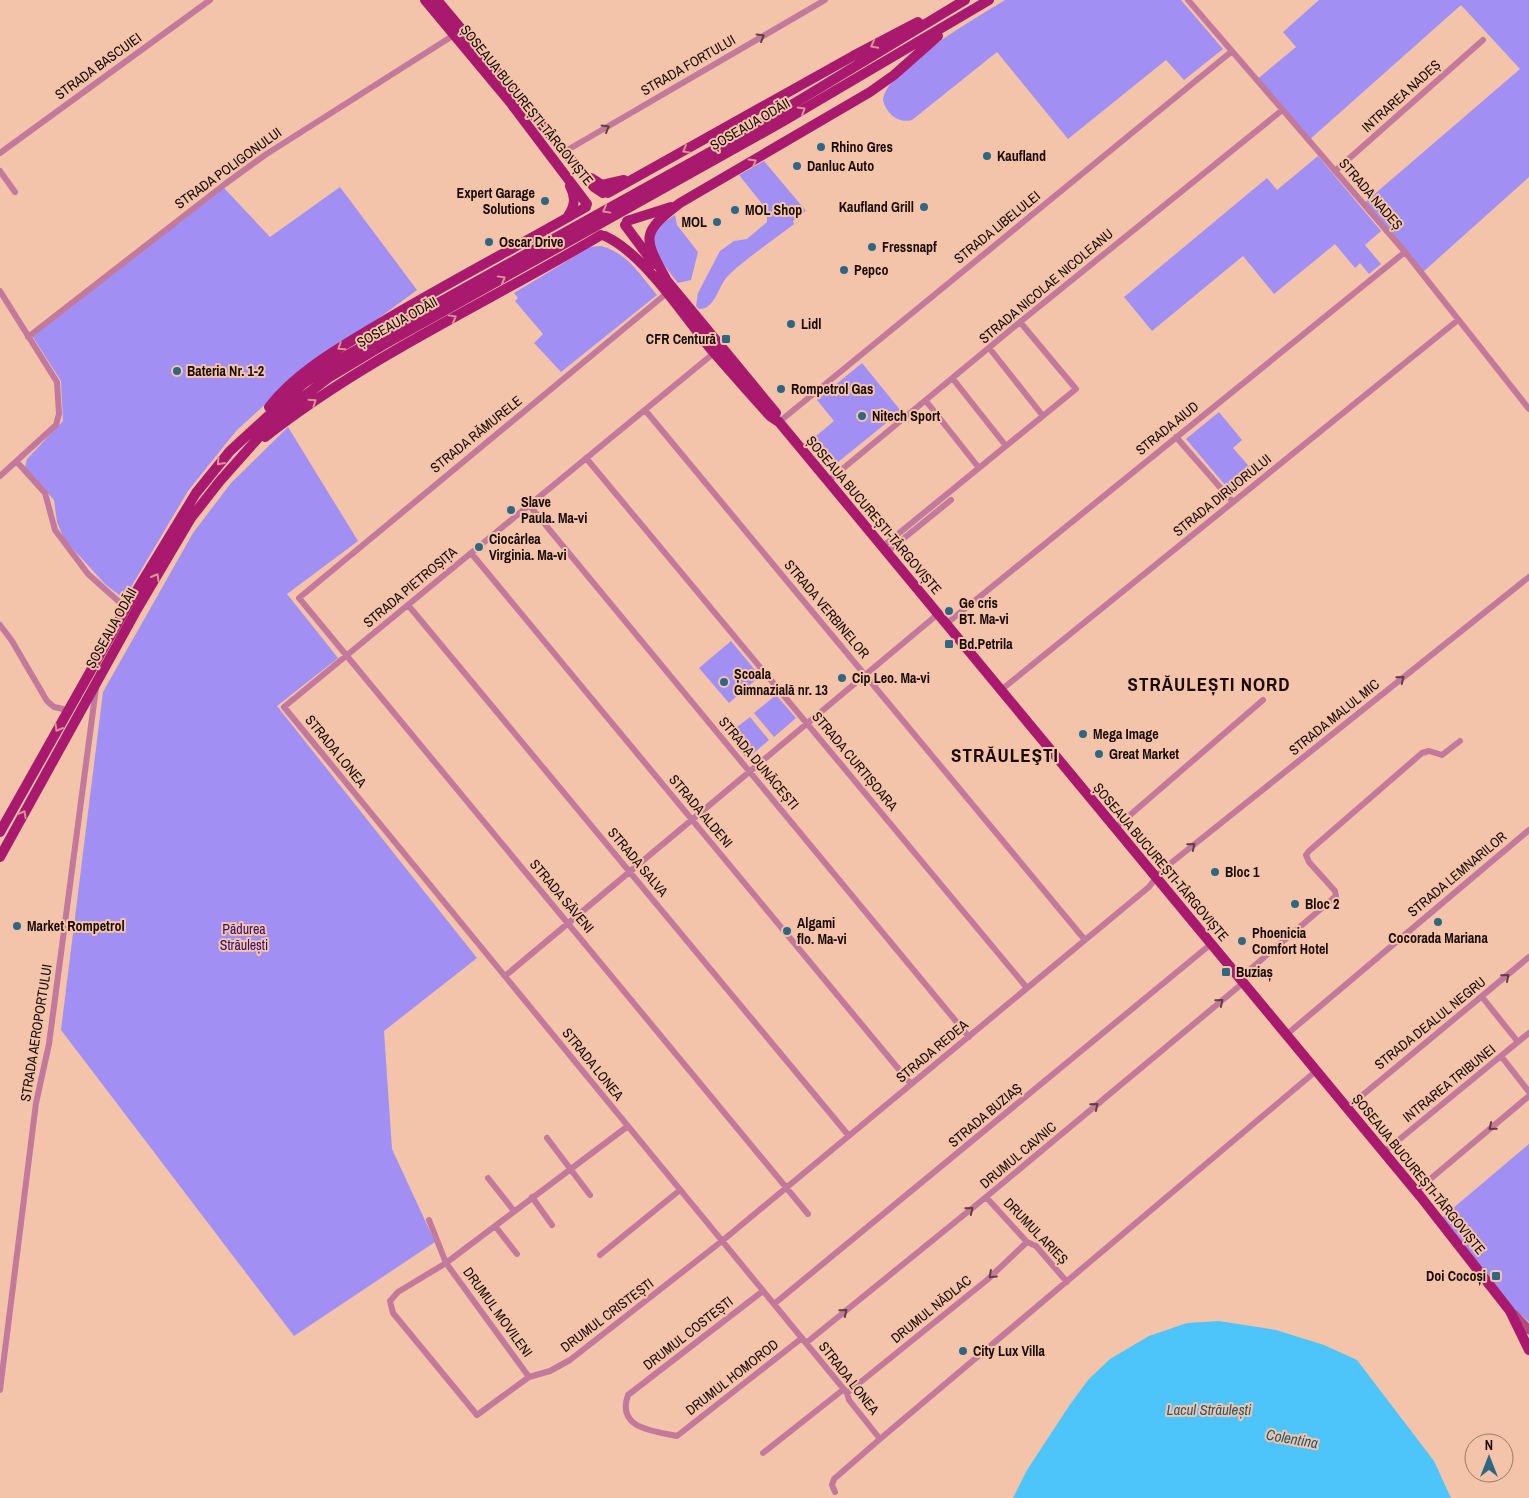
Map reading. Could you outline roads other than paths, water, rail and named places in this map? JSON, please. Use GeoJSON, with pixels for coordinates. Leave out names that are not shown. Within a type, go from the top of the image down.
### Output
{"type":"FeatureCollection","features":[{"type":"Feature","properties":{"kind":"main road","name":"ȘOSEAUA BUCUREȘTI-TÂRGOVIȘTE"},"geometry":{"type":"LineString","coordinates":[[425,0],[561,168],[587,206]]}},
{"type":"Feature","properties":{"kind":"main road","name":"ȘOSEAUA BUCUREȘTI-TÂRGOVIȘTE"},"geometry":{"type":"LineString","coordinates":[[437,0],[594,188],[606,193]]}},
{"type":"Feature","properties":{"kind":"main road"},"geometry":{"type":"LineString","coordinates":[[603,236],[587,225],[585,219],[587,206],[592,198],[606,193],[654,167],[854,56],[965,0]]}},
{"type":"Feature","properties":{"kind":"main road","name":"ȘOSEAUA ODĂII"},"geometry":{"type":"LineString","coordinates":[[651,191],[965,0]]}},
{"type":"Feature","properties":{"kind":"main road","name":"ȘOSEAUA ODĂII"},"geometry":{"type":"LineString","coordinates":[[0,832],[126,608],[196,493],[215,467],[254,428],[304,383],[339,360],[651,191],[989,0]]}},
{"type":"Feature","properties":{"kind":"main road"},"geometry":{"type":"LineString","coordinates":[[667,280],[651,250],[649,233],[656,222],[680,204],[870,92],[972,10]]}},
{"type":"Feature","properties":{"kind":"main road"},"geometry":{"type":"LineString","coordinates":[[565,154],[592,180],[602,185],[619,182],[654,167]]}},
{"type":"Feature","properties":{"kind":"main road"},"geometry":{"type":"LineString","coordinates":[[561,168],[575,197],[574,204],[565,219]]}},
{"type":"Feature","properties":{"kind":"main road"},"geometry":{"type":"LineString","coordinates":[[606,193],[622,200],[627,210],[626,223]]}},
{"type":"Feature","properties":{"kind":"main road"},"geometry":{"type":"LineString","coordinates":[[246,452],[290,418],[358,372],[603,236],[617,233],[626,223],[680,204]]}},
{"type":"Feature","properties":{"kind":"main road"},"geometry":{"type":"LineString","coordinates":[[254,428],[284,389],[340,347],[587,206]]}},
{"type":"Feature","properties":{"kind":"main road","name":"ȘOSEAUA BUCUREȘTI-TÂRGOVIȘTE"},"geometry":{"type":"LineString","coordinates":[[626,223],[667,280],[775,412],[778,422]]}},
{"type":"Feature","properties":{"kind":"main road","name":"ȘOSEAUA BUCUREȘTI-TÂRGOVIȘTE"},"geometry":{"type":"LineString","coordinates":[[603,236],[619,244],[631,254],[667,294],[714,353],[770,416],[778,422],[828,481],[1416,1191],[1510,1311],[1529,1350]]}},
{"type":"Feature","properties":{"kind":"main road","name":"ȘOSEAUA ODĂII"},"geometry":{"type":"LineString","coordinates":[[0,857],[97,680],[191,518],[275,419],[328,378],[547,248]]}},
{"type":"Feature","properties":{"kind":"main road"},"geometry":{"type":"LineString","coordinates":[[1510,1311],[1529,1330]]}},
{"type":"Feature","properties":{"kind":"street","name":"STRADA BASCUIEI"},"geometry":{"type":"LineString","coordinates":[[0,153],[210,0]]}},
{"type":"Feature","properties":{"kind":"street","name":"STRADA FORTULUI"},"geometry":{"type":"LineString","coordinates":[[565,154],[825,0]]}},
{"type":"Feature","properties":{"kind":"street","name":"STRADA NADEȘ"},"geometry":{"type":"LineString","coordinates":[[1188,0],[1281,111],[1404,252],[1529,409]]}},
{"type":"Feature","properties":{"kind":"street","name":"STRADA POLIGONULUI"},"geometry":{"type":"LineString","coordinates":[[28,337],[241,172],[298,133],[454,35]]}},
{"type":"Feature","properties":{"kind":"street","name":"INTRAREA NADEȘ"},"geometry":{"type":"LineString","coordinates":[[1335,171],[1483,40]]}},
{"type":"Feature","properties":{"kind":"street","name":"STRADA LIBELULEI"},"geometry":{"type":"LineString","coordinates":[[778,422],[1231,52]]}},
{"type":"Feature","properties":{"kind":"street","name":"STRADA NICOLAE NICOLEANU"},"geometry":{"type":"LineString","coordinates":[[828,481],[990,349],[1020,322],[1281,111]]}},
{"type":"Feature","properties":{"kind":"street"},"geometry":{"type":"LineString","coordinates":[[0,171],[15,192]]}},
{"type":"Feature","properties":{"kind":"street","name":"STRADA AIUD"},"geometry":{"type":"LineString","coordinates":[[946,624],[1404,252]]}},
{"type":"Feature","properties":{"kind":"street"},"geometry":{"type":"LineString","coordinates":[[0,291],[58,387],[60,414],[56,425],[0,476]]}},
{"type":"Feature","properties":{"kind":"street","name":"STRADA RĂMURELE"},"geometry":{"type":"LineString","coordinates":[[301,594],[667,294]]}},
{"type":"Feature","properties":{"kind":"street","name":"STRADA DIRIJORULUI"},"geometry":{"type":"LineString","coordinates":[[1001,690],[1458,320]]}},
{"type":"Feature","properties":{"kind":"street"},"geometry":{"type":"LineString","coordinates":[[885,550],[979,468],[1076,389],[1020,322]]}},
{"type":"Feature","properties":{"kind":"street"},"geometry":{"type":"LineString","coordinates":[[990,349],[1043,416]]}},
{"type":"Feature","properties":{"kind":"street","name":"STRADA PIETROȘIȚA"},"geometry":{"type":"LineString","coordinates":[[284,707],[714,353]]}},
{"type":"Feature","properties":{"kind":"street"},"geometry":{"type":"LineString","coordinates":[[953,379],[1006,446]]}},
{"type":"Feature","properties":{"kind":"street"},"geometry":{"type":"LineString","coordinates":[[926,401],[979,468]]}},
{"type":"Feature","properties":{"kind":"street","name":"STRADA VERBINELOR"},"geometry":{"type":"LineString","coordinates":[[645,410],[1086,940]]}},
{"type":"Feature","properties":{"kind":"street"},"geometry":{"type":"LineString","coordinates":[[1176,437],[1233,502]]}},
{"type":"Feature","properties":{"kind":"street","name":"STRADA CURTIȘOARA"},"geometry":{"type":"LineString","coordinates":[[586,458],[1027,988]]}},
{"type":"Feature","properties":{"kind":"street"},"geometry":{"type":"LineString","coordinates":[[17,462],[46,493],[55,530],[88,574],[126,608]]}},
{"type":"Feature","properties":{"kind":"street"},"geometry":{"type":"LineString","coordinates":[[885,550],[951,500]]}},
{"type":"Feature","properties":{"kind":"street","name":"STRADA DUNĂCEȘTI"},"geometry":{"type":"LineString","coordinates":[[529,505],[969,1037]]}},
{"type":"Feature","properties":{"kind":"street","name":"STRADA ALDENI"},"geometry":{"type":"LineString","coordinates":[[471,553],[911,1084]]}},
{"type":"Feature","properties":{"kind":"street","name":"STRADA MALUL MIC"},"geometry":{"type":"LineString","coordinates":[[1156,878],[1161,871],[1529,577]]}},
{"type":"Feature","properties":{"kind":"street","name":"STRADA SĂVENI"},"geometry":{"type":"LineString","coordinates":[[301,594],[300,600],[808,1214]]}},
{"type":"Feature","properties":{"kind":"street","name":"STRADA SALVA"},"geometry":{"type":"LineString","coordinates":[[408,605],[849,1136]]}},
{"type":"Feature","properties":{"kind":"street"},"geometry":{"type":"LineString","coordinates":[[505,976],[938,614]]}},
{"type":"Feature","properties":{"kind":"street"},"geometry":{"type":"LineString","coordinates":[[0,625],[12,640],[47,700],[54,707],[68,710]]}},
{"type":"Feature","properties":{"kind":"street","name":"STRADA AEROPORTULUI"},"geometry":{"type":"LineString","coordinates":[[0,1390],[36,1103],[49,1044],[97,680]]}},
{"type":"Feature","properties":{"kind":"street"},"geometry":{"type":"LineString","coordinates":[[1115,828],[1263,700]]}},
{"type":"Feature","properties":{"kind":"street","name":"STRADA LONEA"},"geometry":{"type":"LineString","coordinates":[[284,707],[846,1391],[849,1400],[880,1439]]}},
{"type":"Feature","properties":{"kind":"street","name":"DRUMUL CAVNIC"},"geometry":{"type":"LineString","coordinates":[[804,1340],[986,1197],[1242,981],[1336,896],[1335,891],[1309,862],[1306,855],[1309,850],[1422,753],[1429,750],[1442,755],[1460,741]]}},
{"type":"Feature","properties":{"kind":"street","name":"STRADA LEMNARILOR"},"geometry":{"type":"LineString","coordinates":[[1286,1035],[1529,830]]}},
{"type":"Feature","properties":{"kind":"street","name":"STRADA REDEA"},"geometry":{"type":"LineString","coordinates":[[722,1241],[1086,940],[1156,878]]}},
{"type":"Feature","properties":{"kind":"street","name":"STRADA BUZIAȘ"},"geometry":{"type":"LineString","coordinates":[[774,1304],[1211,944]]}},
{"type":"Feature","properties":{"kind":"street","name":"STRADA DEALUL NEGRU"},"geometry":{"type":"LineString","coordinates":[[1347,1108],[1529,957]]}},
{"type":"Feature","properties":{"kind":"street"},"geometry":{"type":"LineString","coordinates":[[1482,997],[1518,1042]]}},
{"type":"Feature","properties":{"kind":"street","name":"INTRAREA TRIBUNEI"},"geometry":{"type":"LineString","coordinates":[[1384,1152],[1529,1032]]}},
{"type":"Feature","properties":{"kind":"street"},"geometry":{"type":"LineString","coordinates":[[1501,1056],[1529,1092]]}},
{"type":"Feature","properties":{"kind":"street"},"geometry":{"type":"LineString","coordinates":[[835,1492],[832,1485],[834,1478],[1316,1071]]}},
{"type":"Feature","properties":{"kind":"street"},"geometry":{"type":"LineString","coordinates":[[1416,1191],[1529,1096]]}},
{"type":"Feature","properties":{"kind":"street"},"geometry":{"type":"LineString","coordinates":[[446,1263],[628,1126]]}},
{"type":"Feature","properties":{"kind":"street"},"geometry":{"type":"LineString","coordinates":[[547,1138],[590,1195]]}},
{"type":"Feature","properties":{"kind":"street"},"geometry":{"type":"LineString","coordinates":[[488,1178],[514,1211]]}},
{"type":"Feature","properties":{"kind":"street"},"geometry":{"type":"LineString","coordinates":[[600,1255],[680,1190]]}},
{"type":"Feature","properties":{"kind":"street","name":"DRUMUL ARIEȘ"},"geometry":{"type":"LineString","coordinates":[[986,1197],[1027,1242],[1036,1246],[1067,1282]]}},
{"type":"Feature","properties":{"kind":"street"},"geometry":{"type":"LineString","coordinates":[[532,1198],[552,1224]]}},
{"type":"Feature","properties":{"kind":"street","name":"DRUMUL MOVILENI"},"geometry":{"type":"LineString","coordinates":[[429,1220],[446,1263],[529,1376]]}},
{"type":"Feature","properties":{"kind":"street"},"geometry":{"type":"LineString","coordinates":[[495,1226],[517,1254]]}},
{"type":"Feature","properties":{"kind":"street","name":"DRUMUL CRISTEȘTI"},"geometry":{"type":"LineString","coordinates":[[446,1263],[398,1292],[390,1301],[391,1306],[393,1313],[477,1415],[529,1376],[550,1370],[570,1360],[722,1241]]}},
{"type":"Feature","properties":{"kind":"street","name":"DRUMUL NĂDLAC"},"geometry":{"type":"LineString","coordinates":[[763,1454],[988,1280],[1027,1242]]}},
{"type":"Feature","properties":{"kind":"street","name":"DRUMUL COSTEȘTI"},"geometry":{"type":"LineString","coordinates":[[677,1436],[640,1428],[632,1423],[626,1413],[625,1403],[628,1395],[763,1291]]}},
{"type":"Feature","properties":{"kind":"street","name":"DRUMUL HOMOROD"},"geometry":{"type":"LineString","coordinates":[[677,1436],[804,1340]]}},
{"type":"Feature","properties":{"kind":"water","name":"Lacul Străulești"},"geometry":{"type":"Polygon","coordinates":[[[1219,1321],[1276,1330],[1324,1345],[1357,1360],[1434,1461],[1451,1498],[1013,1498],[1027,1470],[1069,1406],[1088,1380],[1110,1359],[1149,1336],[1187,1323],[1219,1321]]]}},
{"type":"Feature","properties":{"kind":"place","name":"Rhino Gres"},"geometry":{"type":"Point","coordinates":[821,147]}},
{"type":"Feature","properties":{"kind":"place","name":"Kaufland"},"geometry":{"type":"Point","coordinates":[987,156]}},
{"type":"Feature","properties":{"kind":"place","name":"Danluc Auto"},"geometry":{"type":"Point","coordinates":[797,166]}},
{"type":"Feature","properties":{"kind":"place","name":"Expert Garage Solutions"},"geometry":{"type":"Point","coordinates":[545,201]}},
{"type":"Feature","properties":{"kind":"place","name":"Kaufland Grill"},"geometry":{"type":"Point","coordinates":[924,207]}},
{"type":"Feature","properties":{"kind":"place","name":"MOL Shop"},"geometry":{"type":"Point","coordinates":[735,210]}},
{"type":"Feature","properties":{"kind":"place","name":"MOL"},"geometry":{"type":"Point","coordinates":[717,222]}},
{"type":"Feature","properties":{"kind":"place","name":"Oscar Drive"},"geometry":{"type":"Point","coordinates":[489,242]}},
{"type":"Feature","properties":{"kind":"place","name":"Fressnapf"},"geometry":{"type":"Point","coordinates":[872,247]}},
{"type":"Feature","properties":{"kind":"place","name":"Pepco"},"geometry":{"type":"Point","coordinates":[844,270]}},
{"type":"Feature","properties":{"kind":"place","name":"Lidl"},"geometry":{"type":"Point","coordinates":[791,324]}},
{"type":"Feature","properties":{"kind":"place","name":"CFR Centură"},"geometry":{"type":"Point","coordinates":[726,339]}},
{"type":"Feature","properties":{"kind":"place","name":"Bateria Nr. 1-2"},"geometry":{"type":"Point","coordinates":[177,371]}},
{"type":"Feature","properties":{"kind":"place","name":"Rompetrol Gas"},"geometry":{"type":"Point","coordinates":[781,389]}},
{"type":"Feature","properties":{"kind":"place","name":"Nitech Sport"},"geometry":{"type":"Point","coordinates":[862,416]}},
{"type":"Feature","properties":{"kind":"place","name":"Slave Paula. Ma-vi"},"geometry":{"type":"Point","coordinates":[511,510]}},
{"type":"Feature","properties":{"kind":"place","name":"Ciocârlea Virginia. Ma-vi"},"geometry":{"type":"Point","coordinates":[479,547]}},
{"type":"Feature","properties":{"kind":"place","name":"Ge cris BT. Ma-vi"},"geometry":{"type":"Point","coordinates":[949,611]}},
{"type":"Feature","properties":{"kind":"place","name":"Bd.Petrila"},"geometry":{"type":"Point","coordinates":[949,644]}},
{"type":"Feature","properties":{"kind":"place","name":"Cip Leo. Ma-vi"},"geometry":{"type":"Point","coordinates":[842,678]}},
{"type":"Feature","properties":{"kind":"place","name":"Școala Gimnazială nr. 13"},"geometry":{"type":"Point","coordinates":[724,682]}},
{"type":"Feature","properties":{"kind":"place","name":"Mega Image"},"geometry":{"type":"Point","coordinates":[1083,734]}},
{"type":"Feature","properties":{"kind":"place","name":"Great Market"},"geometry":{"type":"Point","coordinates":[1099,754]}},
{"type":"Feature","properties":{"kind":"place","name":"Bloc 1"},"geometry":{"type":"Point","coordinates":[1215,872]}},
{"type":"Feature","properties":{"kind":"place","name":"Bloc 2"},"geometry":{"type":"Point","coordinates":[1295,904]}},
{"type":"Feature","properties":{"kind":"place","name":"Cocorada Mariana"},"geometry":{"type":"Point","coordinates":[1438,922]}},
{"type":"Feature","properties":{"kind":"place","name":"Market Rompetrol"},"geometry":{"type":"Point","coordinates":[17,926]}},
{"type":"Feature","properties":{"kind":"place","name":"Algami flo. Ma-vi"},"geometry":{"type":"Point","coordinates":[787,931]}},
{"type":"Feature","properties":{"kind":"place","name":"Phoenicia Comfort Hotel"},"geometry":{"type":"Point","coordinates":[1242,941]}},
{"type":"Feature","properties":{"kind":"place","name":"Buziaș"},"geometry":{"type":"Point","coordinates":[1226,972]}},
{"type":"Feature","properties":{"kind":"place","name":"Doi Cocoși"},"geometry":{"type":"Point","coordinates":[1496,1276]}},
{"type":"Feature","properties":{"kind":"place","name":"City Lux Villa"},"geometry":{"type":"Point","coordinates":[963,1351]}},
{"type":"Feature","properties":{"kind":"district","name":"STRĂULEȘTI NORD"},"geometry":{"type":"Point","coordinates":[1209,684]}},
{"type":"Feature","properties":{"kind":"district","name":"STRĂULEŞTI"},"geometry":{"type":"Point","coordinates":[1005,755]}},
{"type":"Feature","properties":{"kind":"park label","name":"Pădurea Străulești"},"geometry":{"type":"Point","coordinates":[244,938]}},
{"type":"Feature","properties":{"kind":"water label","name":"Colentina"},"geometry":{"type":"Point","coordinates":[1292,1439]}}]}
